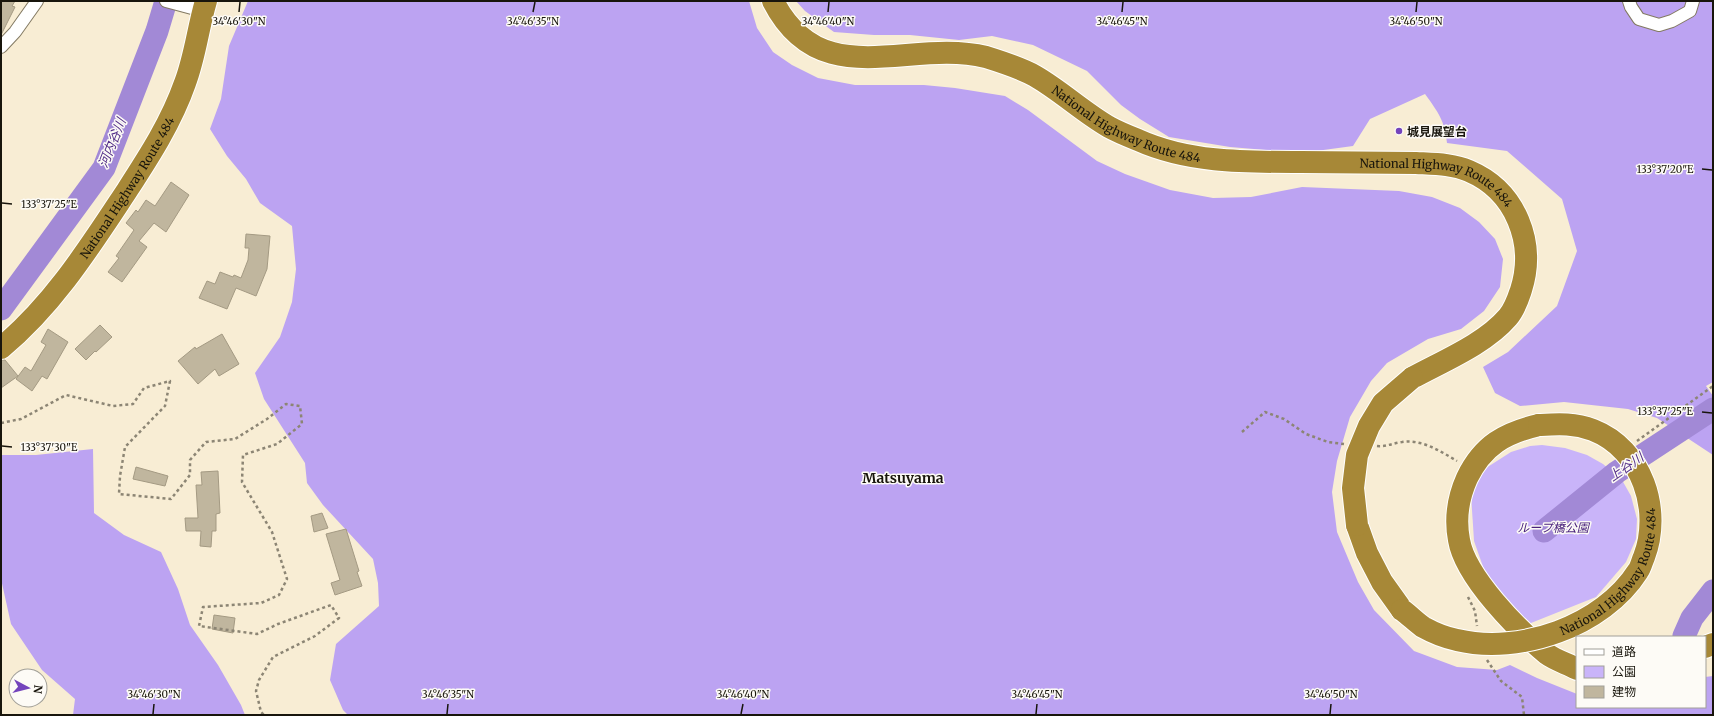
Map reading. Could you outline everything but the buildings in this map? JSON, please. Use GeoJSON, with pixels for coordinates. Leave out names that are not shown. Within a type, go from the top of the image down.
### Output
{"type":"FeatureCollection","features":[{"type":"Feature","properties":{"kind":"highway","name":"National Highway Route 484"},"geometry":{"type":"LineString","coordinates":[[773,1],[779,13],[790,28],[807,42],[828,52],[852,57],[883,58],[935,54],[985,57],[1034,75],[1110,128],[1167,152],[1207,159],[1243,162],[1416,163],[1444,165],[1469,171],[1486,180],[1504,198],[1521,224],[1526,243],[1527,260],[1524,280],[1518,301],[1509,316],[1481,340],[1412,378],[1383,403],[1368,426],[1357,454],[1353,488],[1357,525],[1367,553],[1382,582],[1402,610],[1424,627],[1457,640],[1496,645],[1531,639],[1536,638],[1573,626],[1604,608],[1623,589],[1639,570],[1649,542],[1651,520],[1647,495],[1640,473],[1626,453],[1613,441],[1593,430],[1569,424],[1539,425],[1518,430],[1500,438],[1485,452],[1471,470],[1461,492],[1457,516],[1459,542],[1467,564],[1481,585],[1516,625],[1531,639],[1548,654],[1576,668]]}},
{"type":"Feature","properties":{"kind":"highway","name":"National Highway Route 484"},"geometry":{"type":"LineString","coordinates":[[1,348],[14,337],[46,304],[67,279],[88,250],[157,144],[185,84],[196,46],[204,6]]}},
{"type":"Feature","properties":{"kind":"street"},"geometry":{"type":"LineString","coordinates":[[1,47],[15,32],[37,1]]}},
{"type":"Feature","properties":{"kind":"street"},"geometry":{"type":"LineString","coordinates":[[1630,1],[1631,7],[1639,19],[1659,25],[1672,21],[1690,11],[1694,1]]}},
{"type":"Feature","properties":{"kind":"street"},"geometry":{"type":"LineString","coordinates":[[171,3],[204,6]]}},
{"type":"Feature","properties":{"kind":"path"},"geometry":{"type":"LineString","coordinates":[[1,423],[21,419],[66,395],[112,406],[133,404],[144,388],[170,381],[165,406],[125,447],[120,476],[119,494],[171,499],[190,475],[190,460],[206,442],[235,439],[267,419],[286,404],[300,406],[302,424],[277,444],[243,455],[242,482],[272,532],[287,580],[279,595],[261,603],[203,608],[199,626],[257,634],[278,624],[331,605],[339,618],[315,636],[273,657],[258,680],[256,690],[261,712],[264,715]]}},
{"type":"Feature","properties":{"kind":"path"},"geometry":{"type":"LineString","coordinates":[[1635,442],[1713,386]]}},
{"type":"Feature","properties":{"kind":"green space","name":"ループ橋公園"},"geometry":{"type":"Polygon","coordinates":[[[1542,445],[1565,448],[1587,455],[1603,464],[1622,480],[1631,496],[1637,519],[1636,539],[1626,562],[1596,597],[1526,625],[1487,578],[1474,541],[1471,494],[1486,468],[1511,452],[1530,446],[1542,445]]]}},
{"type":"Feature","properties":{"kind":"shaded area"},"geometry":{"type":"Polygon","coordinates":[[[248,1],[749,1],[757,28],[773,52],[792,65],[818,78],[855,85],[924,85],[1005,96],[1028,110],[1097,161],[1125,174],[1170,190],[1213,198],[1251,197],[1302,187],[1399,191],[1432,197],[1460,208],[1479,222],[1495,239],[1503,259],[1500,287],[1484,311],[1461,329],[1428,339],[1387,363],[1371,381],[1350,417],[1337,461],[1332,492],[1337,532],[1358,582],[1374,610],[1414,651],[1457,667],[1497,670],[1510,665],[1576,694],[1576,708],[1706,708],[1706,677],[1713,676],[1713,715],[348,715],[343,710],[330,680],[336,644],[379,606],[378,583],[373,559],[323,505],[307,483],[305,463],[264,399],[255,373],[280,337],[292,302],[296,269],[292,226],[260,203],[246,179],[227,156],[210,129],[221,99],[229,46],[248,1]]]}},
{"type":"Feature","properties":{"kind":"shaded area"},"geometry":{"type":"Polygon","coordinates":[[[796,1],[1713,1],[1713,382],[1706,386],[1713,396],[1713,455],[1657,418],[1628,409],[1564,402],[1520,406],[1495,393],[1483,367],[1508,352],[1557,306],[1577,251],[1562,199],[1507,151],[1447,143],[1443,123],[1434,106],[1425,94],[1370,119],[1353,146],[1316,151],[1278,151],[1230,147],[1169,137],[1121,105],[1087,71],[1033,45],[992,36],[959,40],[910,35],[874,35],[834,32],[805,11],[796,1]]]}},
{"type":"Feature","properties":{"kind":"shaded area"},"geometry":{"type":"Polygon","coordinates":[[[93,449],[94,513],[124,535],[161,552],[178,589],[190,625],[218,665],[241,705],[245,715],[73,715],[75,699],[48,675],[48,668],[41,668],[11,624],[1,579],[1,455],[36,455],[93,449]]]}},
{"type":"Feature","properties":{"kind":"waterway","name":"河内谷川"},"geometry":{"type":"LineString","coordinates":[[1,309],[104,168],[157,31],[166,1]]}},
{"type":"Feature","properties":{"kind":"waterway","name":"上谷川"},"geometry":{"type":"LineString","coordinates":[[1544,531],[1617,472],[1713,409]]}},
{"type":"Feature","properties":{"kind":"waterway","name":"上谷川"},"geometry":{"type":"LineString","coordinates":[[1684,636],[1692,618],[1713,591]]}},
{"type":"Feature","properties":{"kind":"place","name":"城見展望台"},"geometry":{"type":"Point","coordinates":[1399,131]}},
{"type":"Feature","properties":{"kind":"district","name":"Matsuyama"},"geometry":{"type":"Point","coordinates":[903,478]}}]}
